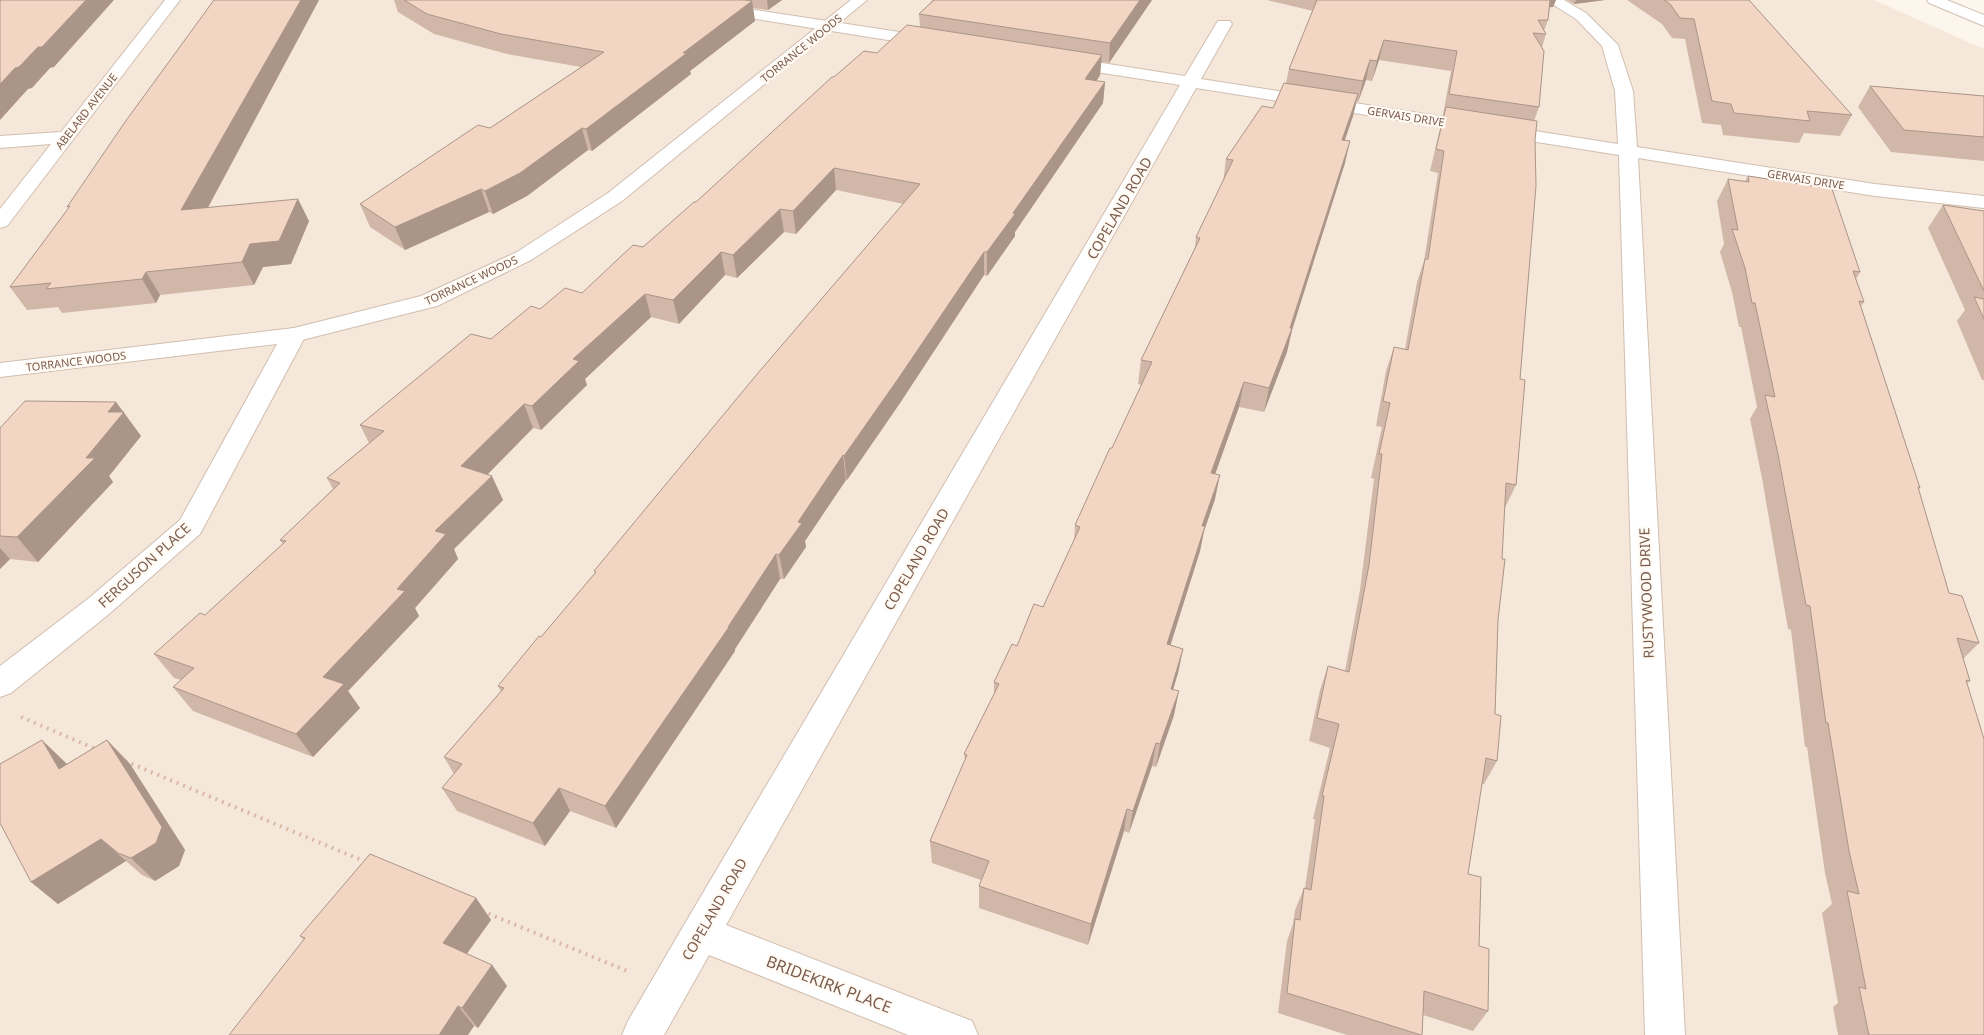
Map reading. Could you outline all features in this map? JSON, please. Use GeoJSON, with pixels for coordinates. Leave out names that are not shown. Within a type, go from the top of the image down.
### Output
{"type":"FeatureCollection","features":[{"type":"Feature","properties":{"kind":"street","name":"ABELARD AVENUE"},"geometry":{"type":"LineString","coordinates":[[0,222],[173,0]]}},
{"type":"Feature","properties":{"kind":"street"},"geometry":{"type":"LineString","coordinates":[[661,0],[946,44]]}},
{"type":"Feature","properties":{"kind":"street","name":"TORRANCE WOODS"},"geometry":{"type":"LineString","coordinates":[[0,370],[294,335],[429,301],[524,256],[615,197],[860,0]]}},
{"type":"Feature","properties":{"kind":"street","name":"RUSTYWOOD DRIVE"},"geometry":{"type":"LineString","coordinates":[[1553,0],[1581,16],[1610,45],[1624,91],[1665,1035]]}},
{"type":"Feature","properties":{"kind":"street"},"geometry":{"type":"LineString","coordinates":[[1934,0],[1984,21]]}},
{"type":"Feature","properties":{"kind":"street","name":"COPELAND ROAD"},"geometry":{"type":"LineString","coordinates":[[642,1035],[1224,24]]}},
{"type":"Feature","properties":{"kind":"street","name":"GERVAIS DRIVE"},"geometry":{"type":"LineString","coordinates":[[1044,59],[1875,190],[1984,202]]}},
{"type":"Feature","properties":{"kind":"street"},"geometry":{"type":"LineString","coordinates":[[0,142],[66,137]]}},
{"type":"Feature","properties":{"kind":"street","name":"FERGUSON PLACE"},"geometry":{"type":"LineString","coordinates":[[0,684],[99,606],[190,527],[294,335]]}},
{"type":"Feature","properties":{"kind":"street","name":"BRIDEKIRK PLACE"},"geometry":{"type":"LineString","coordinates":[[700,933],[958,1035]]}},
{"type":"Feature","properties":{"kind":"path"},"geometry":{"type":"LineString","coordinates":[[18,716],[101,751]]}},
{"type":"Feature","properties":{"kind":"path"},"geometry":{"type":"LineString","coordinates":[[119,758],[375,866]]}},
{"type":"Feature","properties":{"kind":"path"},"geometry":{"type":"LineString","coordinates":[[476,908],[668,988]]}},
{"type":"Feature","properties":{"kind":"shaded area"},"geometry":{"type":"Polygon","coordinates":[[[0,0],[1874,0],[1984,49],[1984,1035],[0,1035],[0,0]]]}},
{"type":"Feature","properties":{"kind":"building"},"geometry":{"type":"Polygon","coordinates":[[[0,0],[86,0],[42,47],[38,47],[0,84],[0,0]]]}},
{"type":"Feature","properties":{"kind":"building"},"geometry":{"type":"Polygon","coordinates":[[[214,0],[301,0],[181,210],[298,199],[279,241],[250,244],[242,262],[146,272],[142,279],[46,289],[51,283],[10,287],[70,206],[67,207],[125,122],[214,0]]]}},
{"type":"Feature","properties":{"kind":"building"},"geometry":{"type":"Polygon","coordinates":[[[404,0],[752,1],[586,129],[582,128],[520,173],[485,191],[481,189],[395,227],[360,204],[478,125],[490,128],[604,52],[501,34],[427,14],[404,0]]]}},
{"type":"Feature","properties":{"kind":"building"},"geometry":{"type":"Polygon","coordinates":[[[934,0],[1140,0],[1110,43],[919,14],[934,0]]]}},
{"type":"Feature","properties":{"kind":"building"},"geometry":{"type":"Polygon","coordinates":[[[1317,0],[1550,0],[1548,20],[1538,20],[1546,34],[1533,33],[1544,51],[1539,107],[1449,94],[1457,51],[1384,40],[1377,61],[1370,60],[1363,81],[1289,69],[1317,0]]]}},
{"type":"Feature","properties":{"kind":"building"},"geometry":{"type":"Polygon","coordinates":[[[1664,0],[1749,0],[1852,115],[1807,111],[1810,121],[1734,113],[1731,104],[1712,101],[1694,19],[1680,18],[1670,4],[1664,0]]]}},
{"type":"Feature","properties":{"kind":"building"},"geometry":{"type":"Polygon","coordinates":[[[907,25],[1102,55],[1085,79],[1105,82],[1013,213],[1015,214],[987,252],[984,252],[898,379],[843,455],[798,522],[802,523],[779,555],[776,554],[729,627],[605,806],[559,788],[533,823],[442,788],[462,764],[444,757],[504,688],[498,686],[539,636],[541,637],[596,572],[594,571],[758,373],[920,184],[834,168],[793,211],[780,209],[733,255],[721,252],[673,300],[645,294],[573,359],[579,361],[532,406],[524,404],[461,466],[492,476],[435,531],[446,534],[397,589],[405,591],[323,677],[344,684],[296,734],[173,687],[194,668],[154,654],[200,613],[205,615],[286,541],[280,540],[340,483],[327,478],[384,431],[360,425],[471,334],[491,339],[531,306],[540,309],[565,288],[582,293],[633,245],[643,247],[696,202],[832,77],[864,51],[877,53],[907,25]]]}},
{"type":"Feature","properties":{"kind":"building"},"geometry":{"type":"Polygon","coordinates":[[[1284,83],[1358,94],[1342,140],[1350,141],[1290,328],[1292,328],[1269,388],[1244,382],[1211,473],[1220,475],[1202,526],[1205,526],[1167,644],[1183,649],[1171,689],[1179,691],[1160,744],[1156,743],[1133,811],[1127,809],[1091,924],[979,886],[989,861],[930,841],[967,755],[964,754],[999,684],[994,682],[1012,644],[1017,646],[1034,604],[1043,607],[1080,527],[1075,525],[1152,362],[1141,360],[1200,238],[1196,237],[1233,160],[1226,159],[1262,106],[1273,108],[1284,83]]]}},
{"type":"Feature","properties":{"kind":"building"},"geometry":{"type":"Polygon","coordinates":[[[1870,86],[1984,96],[1984,137],[1904,130],[1870,86]]]}},
{"type":"Feature","properties":{"kind":"building"},"geometry":{"type":"Polygon","coordinates":[[[1446,107],[1537,121],[1535,140],[1536,186],[1520,379],[1525,380],[1516,485],[1506,483],[1502,559],[1505,559],[1498,620],[1495,714],[1501,716],[1497,761],[1486,758],[1468,874],[1481,877],[1479,946],[1489,949],[1488,1011],[1424,991],[1421,1035],[1287,993],[1295,919],[1300,920],[1304,888],[1311,890],[1324,796],[1322,796],[1339,724],[1317,718],[1328,666],[1349,672],[1369,565],[1382,454],[1379,454],[1390,403],[1383,401],[1394,347],[1408,350],[1425,259],[1428,259],[1444,151],[1436,149],[1446,107]]]}},
{"type":"Feature","properties":{"kind":"building"},"geometry":{"type":"Polygon","coordinates":[[[1748,176],[1832,189],[1860,272],[1853,271],[1864,302],[1859,301],[1920,488],[1918,487],[1949,593],[1962,596],[1979,643],[1957,638],[1970,681],[1966,680],[1984,739],[1984,1035],[1869,1035],[1859,987],[1866,989],[1847,891],[1859,894],[1849,851],[1828,723],[1826,723],[1810,606],[1806,605],[1765,395],[1775,397],[1755,303],[1752,303],[1745,268],[1732,229],[1738,230],[1728,179],[1749,182],[1748,176]]]}},
{"type":"Feature","properties":{"kind":"building"},"geometry":{"type":"Polygon","coordinates":[[[1943,205],[1984,211],[1984,291],[1943,205]]]}},
{"type":"Feature","properties":{"kind":"building"},"geometry":{"type":"Polygon","coordinates":[[[1974,297],[1984,299],[1984,319],[1974,297]]]}},
{"type":"Feature","properties":{"kind":"building"},"geometry":{"type":"Polygon","coordinates":[[[25,401],[116,402],[108,412],[124,412],[86,458],[95,458],[17,537],[0,536],[0,428],[25,401]]]}},
{"type":"Feature","properties":{"kind":"building"},"geometry":{"type":"Polygon","coordinates":[[[42,740],[59,769],[107,740],[162,827],[156,843],[131,858],[118,853],[101,839],[31,882],[0,823],[0,764],[42,740]]]}},
{"type":"Feature","properties":{"kind":"building"},"geometry":{"type":"Polygon","coordinates":[[[370,854],[476,898],[443,943],[492,965],[462,1008],[458,1006],[439,1035],[229,1035],[305,938],[300,936],[370,854]]]}}]}
